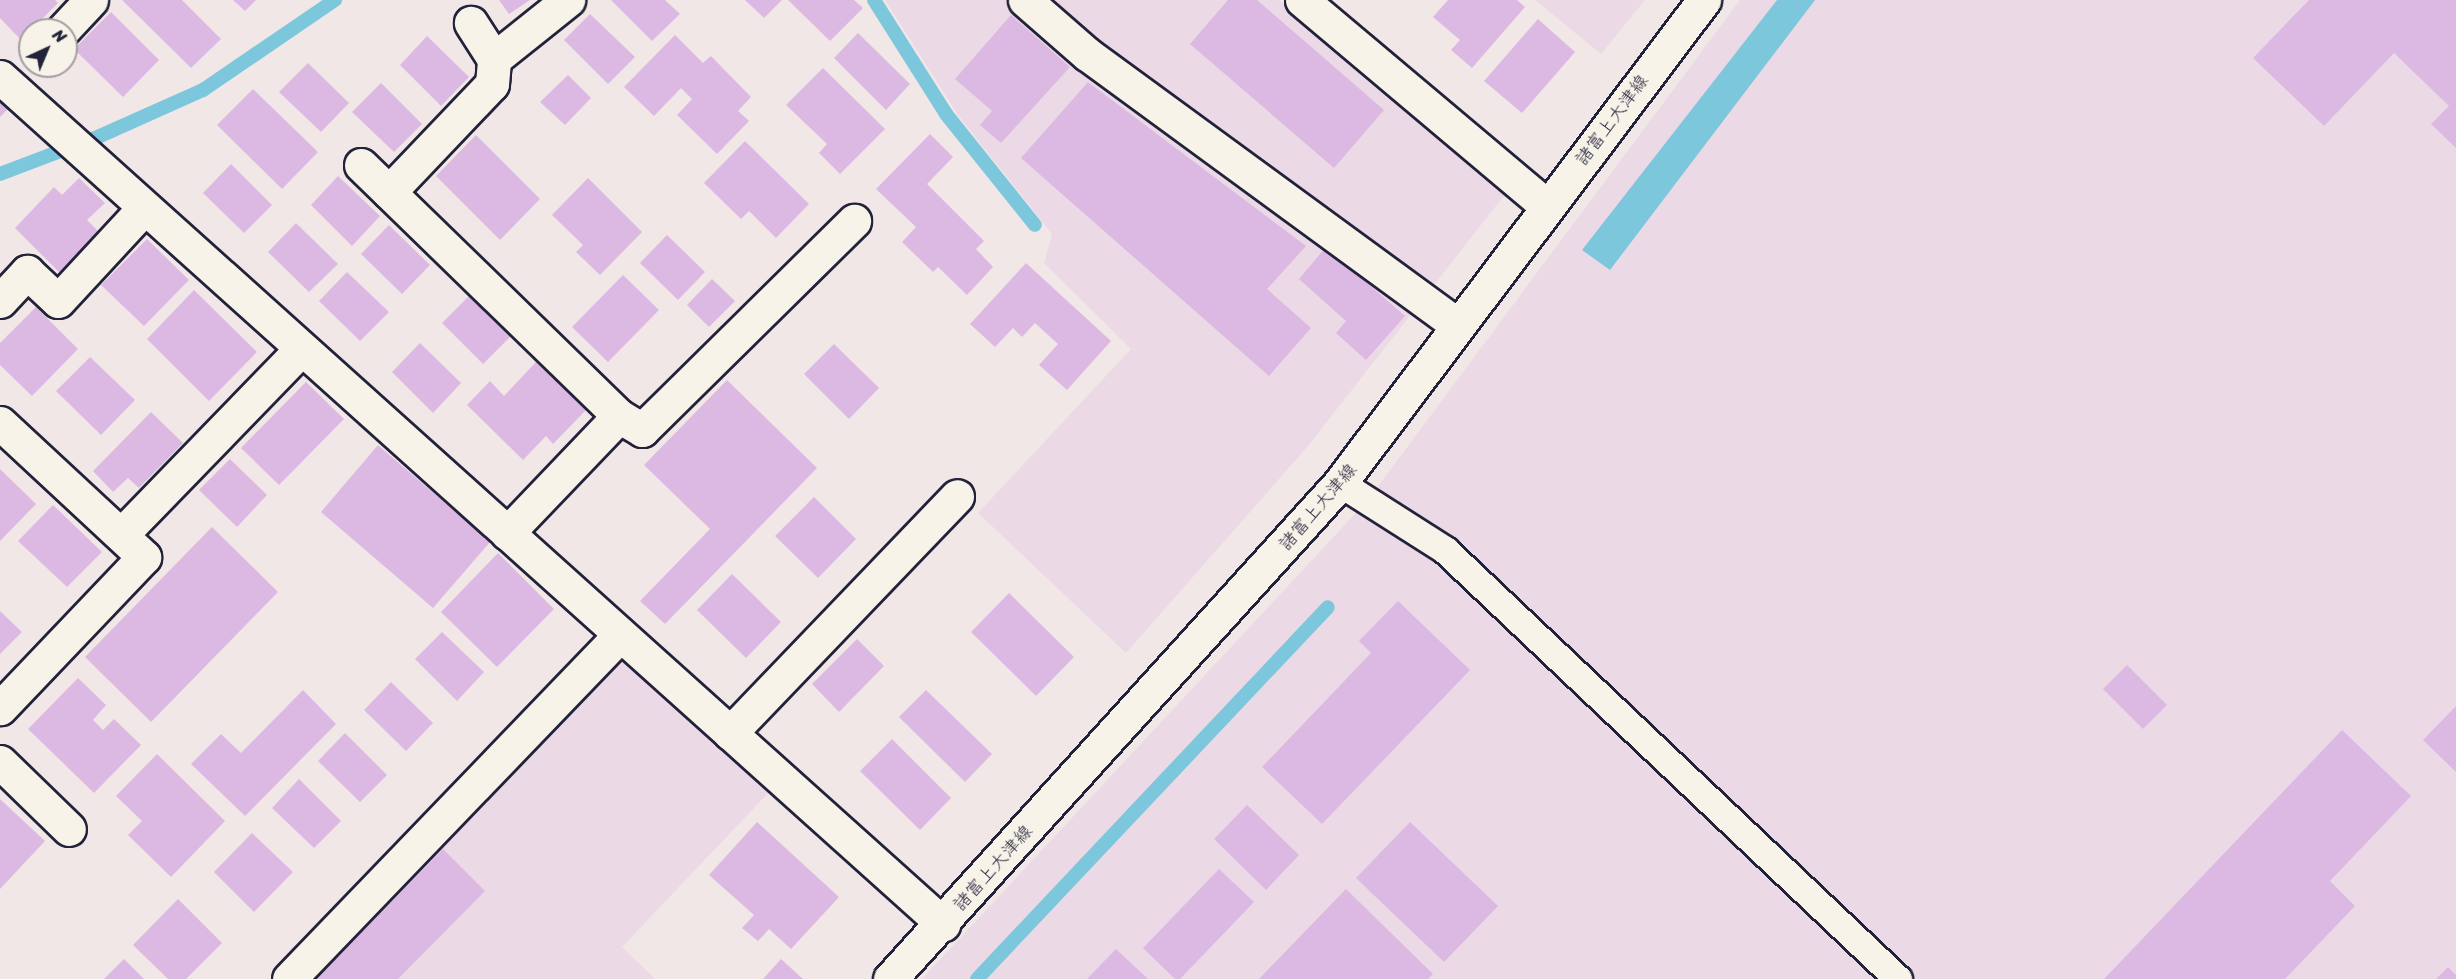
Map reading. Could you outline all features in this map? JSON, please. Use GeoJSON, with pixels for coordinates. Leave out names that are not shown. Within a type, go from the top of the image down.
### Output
{"type":"FeatureCollection","features":[{"type":"Feature","properties":{"kind":"street"},"geometry":{"type":"LineString","coordinates":[[74,18],[91,0]]}},
{"type":"Feature","properties":{"kind":"street"},"geometry":{"type":"LineString","coordinates":[[494,59],[568,0]]}},
{"type":"Feature","properties":{"kind":"street"},"geometry":{"type":"LineString","coordinates":[[1025,0],[1088,54],[1458,326]]}},
{"type":"Feature","properties":{"kind":"street"},"geometry":{"type":"LineString","coordinates":[[1302,0],[1547,206]]}},
{"type":"Feature","properties":{"kind":"street","name":"諸富上大津線"},"geometry":{"type":"LineString","coordinates":[[890,979],[943,924],[1340,483],[1704,0]]}},
{"type":"Feature","properties":{"kind":"street"},"geometry":{"type":"LineString","coordinates":[[388,192],[492,84],[494,59],[471,23]]}},
{"type":"Feature","properties":{"kind":"street"},"geometry":{"type":"LineString","coordinates":[[14,77],[59,131],[943,924]]}},
{"type":"Feature","properties":{"kind":"street"},"geometry":{"type":"LineString","coordinates":[[361,165],[619,416],[642,430],[854,221]]}},
{"type":"Feature","properties":{"kind":"street"},"geometry":{"type":"LineString","coordinates":[[0,301],[27,272],[58,301],[144,208]]}},
{"type":"Feature","properties":{"kind":"street"},"geometry":{"type":"LineString","coordinates":[[121,535],[302,350]]}},
{"type":"Feature","properties":{"kind":"street"},"geometry":{"type":"LineString","coordinates":[[507,533],[619,416]]}},
{"type":"Feature","properties":{"kind":"street"},"geometry":{"type":"LineString","coordinates":[[0,423],[144,557],[0,708]]}},
{"type":"Feature","properties":{"kind":"street"},"geometry":{"type":"LineString","coordinates":[[730,733],[957,496]]}},
{"type":"Feature","properties":{"kind":"street"},"geometry":{"type":"LineString","coordinates":[[289,979],[620,635]]}},
{"type":"Feature","properties":{"kind":"street"},"geometry":{"type":"LineString","coordinates":[[0,762],[69,829]]}},
{"type":"Feature","properties":{"kind":"lane"},"geometry":{"type":"LineString","coordinates":[[1340,483],[1445,550],[1898,979]]}},
{"type":"Feature","properties":{"kind":"shaded area"},"geometry":{"type":"Polygon","coordinates":[[[885,0],[1279,0],[1506,193],[1308,446],[1126,653],[978,513],[1131,349],[1044,263],[1052,234],[958,115],[885,0]]]}},
{"type":"Feature","properties":{"kind":"shaded area"},"geometry":{"type":"Polygon","coordinates":[[[1535,0],[1645,0],[1601,54],[1535,0]]]}},
{"type":"Feature","properties":{"kind":"shaded area"},"geometry":{"type":"Polygon","coordinates":[[[1740,0],[2456,0],[2456,979],[922,979],[1367,501],[1740,0]]]}},
{"type":"Feature","properties":{"kind":"shaded area"},"geometry":{"type":"Polygon","coordinates":[[[620,650],[773,788],[622,947],[655,979],[302,979],[620,650]]]}},
{"type":"Feature","properties":{"kind":"water"},"geometry":{"type":"Polygon","coordinates":[[[1777,0],[1815,0],[1610,270],[1582,250],[1777,0]]]}},
{"type":"Feature","properties":{"kind":"building"},"geometry":{"type":"Polygon","coordinates":[[[0,0],[55,0],[58,3],[43,18],[18,18],[18,37],[0,18],[0,0]]]}},
{"type":"Feature","properties":{"kind":"building"},"geometry":{"type":"Polygon","coordinates":[[[122,0],[182,0],[221,39],[191,68],[122,0]]]}},
{"type":"Feature","properties":{"kind":"building"},"geometry":{"type":"Polygon","coordinates":[[[233,0],[256,0],[245,11],[233,0]]]}},
{"type":"Feature","properties":{"kind":"building"},"geometry":{"type":"Polygon","coordinates":[[[499,0],[530,0],[509,14],[499,0]]]}},
{"type":"Feature","properties":{"kind":"building"},"geometry":{"type":"Polygon","coordinates":[[[611,0],[665,0],[680,14],[652,41],[611,0]]]}},
{"type":"Feature","properties":{"kind":"building"},"geometry":{"type":"Polygon","coordinates":[[[745,0],[782,0],[764,18],[745,0]]]}},
{"type":"Feature","properties":{"kind":"building"},"geometry":{"type":"Polygon","coordinates":[[[788,0],[854,0],[863,8],[830,41],[788,0]]]}},
{"type":"Feature","properties":{"kind":"building"},"geometry":{"type":"Polygon","coordinates":[[[1228,0],[1257,0],[1384,110],[1334,168],[1190,44],[1228,0]]]}},
{"type":"Feature","properties":{"kind":"building"},"geometry":{"type":"Polygon","coordinates":[[[1448,0],[1517,0],[1525,7],[1472,68],[1451,50],[1460,40],[1433,17],[1448,0]]]}},
{"type":"Feature","properties":{"kind":"building"},"geometry":{"type":"Polygon","coordinates":[[[2309,0],[2456,0],[2456,148],[2431,124],[2449,106],[2394,53],[2324,126],[2253,58],[2309,0]]]}},
{"type":"Feature","properties":{"kind":"building"},"geometry":{"type":"Polygon","coordinates":[[[111,12],[159,60],[123,97],[78,53],[78,45],[111,12]]]}},
{"type":"Feature","properties":{"kind":"building"},"geometry":{"type":"Polygon","coordinates":[[[590,14],[635,57],[608,84],[564,40],[590,14]]]}},
{"type":"Feature","properties":{"kind":"building"},"geometry":{"type":"Polygon","coordinates":[[[1011,15],[1070,67],[1001,143],[980,125],[992,111],[955,79],[1011,15]]]}},
{"type":"Feature","properties":{"kind":"building"},"geometry":{"type":"Polygon","coordinates":[[[1538,19],[1575,52],[1522,113],[1484,81],[1538,19]]]}},
{"type":"Feature","properties":{"kind":"building"},"geometry":{"type":"Polygon","coordinates":[[[858,33],[910,84],[886,110],[834,58],[858,33]]]}},
{"type":"Feature","properties":{"kind":"building"},"geometry":{"type":"Polygon","coordinates":[[[675,35],[703,63],[711,56],[751,97],[738,111],[749,121],[717,154],[677,115],[692,99],[681,88],[654,116],[624,87],[675,35]]]}},
{"type":"Feature","properties":{"kind":"building"},"geometry":{"type":"Polygon","coordinates":[[[427,36],[469,77],[441,106],[400,65],[427,36]]]}},
{"type":"Feature","properties":{"kind":"building"},"geometry":{"type":"Polygon","coordinates":[[[308,63],[349,103],[321,132],[279,92],[308,63]]]}},
{"type":"Feature","properties":{"kind":"building"},"geometry":{"type":"Polygon","coordinates":[[[823,68],[885,129],[840,174],[819,153],[827,144],[786,105],[823,68]]]}},
{"type":"Feature","properties":{"kind":"building"},"geometry":{"type":"Polygon","coordinates":[[[568,75],[591,98],[565,125],[540,102],[568,75]]]}},
{"type":"Feature","properties":{"kind":"building"},"geometry":{"type":"Polygon","coordinates":[[[1088,82],[1306,246],[1267,289],[1311,328],[1269,376],[1021,158],[1088,82]]]}},
{"type":"Feature","properties":{"kind":"building"},"geometry":{"type":"Polygon","coordinates":[[[381,83],[422,124],[394,152],[352,112],[381,83]]]}},
{"type":"Feature","properties":{"kind":"building"},"geometry":{"type":"Polygon","coordinates":[[[253,89],[318,152],[282,189],[217,125],[253,89]]]}},
{"type":"Feature","properties":{"kind":"building"},"geometry":{"type":"Polygon","coordinates":[[[0,102],[8,109],[0,117],[0,102]]]}},
{"type":"Feature","properties":{"kind":"building"},"geometry":{"type":"Polygon","coordinates":[[[930,134],[953,157],[927,184],[984,241],[976,249],[993,267],[967,295],[938,267],[933,272],[902,242],[916,227],[876,189],[930,134]]]}},
{"type":"Feature","properties":{"kind":"building"},"geometry":{"type":"Polygon","coordinates":[[[476,135],[540,199],[500,240],[436,176],[476,135]]]}},
{"type":"Feature","properties":{"kind":"building"},"geometry":{"type":"Polygon","coordinates":[[[745,141],[809,204],[776,238],[749,211],[741,219],[704,183],[745,141]]]}},
{"type":"Feature","properties":{"kind":"building"},"geometry":{"type":"Polygon","coordinates":[[[231,164],[272,205],[244,233],[203,193],[231,164]]]}},
{"type":"Feature","properties":{"kind":"building"},"geometry":{"type":"Polygon","coordinates":[[[338,176],[380,216],[352,246],[311,205],[338,176]]]}},
{"type":"Feature","properties":{"kind":"building"},"geometry":{"type":"Polygon","coordinates":[[[79,178],[105,203],[87,220],[100,233],[60,273],[15,228],[54,187],[62,195],[79,178]]]}},
{"type":"Feature","properties":{"kind":"building"},"geometry":{"type":"Polygon","coordinates":[[[588,178],[642,232],[600,275],[576,252],[583,245],[552,215],[588,178]]]}},
{"type":"Feature","properties":{"kind":"building"},"geometry":{"type":"Polygon","coordinates":[[[296,223],[338,264],[309,292],[268,252],[296,223]]]}},
{"type":"Feature","properties":{"kind":"building"},"geometry":{"type":"Polygon","coordinates":[[[389,225],[430,265],[402,294],[361,254],[389,225]]]}},
{"type":"Feature","properties":{"kind":"building"},"geometry":{"type":"Polygon","coordinates":[[[667,235],[705,272],[678,300],[640,263],[667,235]]]}},
{"type":"Feature","properties":{"kind":"building"},"geometry":{"type":"Polygon","coordinates":[[[147,239],[189,280],[144,326],[101,285],[147,239]]]}},
{"type":"Feature","properties":{"kind":"building"},"geometry":{"type":"Polygon","coordinates":[[[1326,247],[1405,316],[1366,360],[1336,333],[1346,321],[1299,279],[1326,247]]]}},
{"type":"Feature","properties":{"kind":"building"},"geometry":{"type":"Polygon","coordinates":[[[1026,263],[1111,341],[1067,390],[1039,365],[1058,344],[1035,323],[1022,337],[1013,328],[995,347],[970,324],[1026,263]]]}},
{"type":"Feature","properties":{"kind":"building"},"geometry":{"type":"Polygon","coordinates":[[[347,272],[389,312],[360,341],[319,301],[347,272]]]}},
{"type":"Feature","properties":{"kind":"building"},"geometry":{"type":"Polygon","coordinates":[[[623,275],[659,310],[608,362],[572,327],[623,275]]]}},
{"type":"Feature","properties":{"kind":"building"},"geometry":{"type":"Polygon","coordinates":[[[712,279],[735,301],[709,327],[687,305],[712,279]]]}},
{"type":"Feature","properties":{"kind":"building"},"geometry":{"type":"Polygon","coordinates":[[[194,290],[257,352],[209,401],[147,339],[194,290]]]}},
{"type":"Feature","properties":{"kind":"building"},"geometry":{"type":"Polygon","coordinates":[[[470,295],[512,335],[483,364],[442,323],[470,295]]]}},
{"type":"Feature","properties":{"kind":"building"},"geometry":{"type":"Polygon","coordinates":[[[36,307],[78,349],[32,396],[0,365],[0,343],[36,307]]]}},
{"type":"Feature","properties":{"kind":"building"},"geometry":{"type":"Polygon","coordinates":[[[420,343],[461,383],[433,413],[392,372],[420,343]]]}},
{"type":"Feature","properties":{"kind":"building"},"geometry":{"type":"Polygon","coordinates":[[[834,344],[879,388],[849,419],[804,374],[834,344]]]}},
{"type":"Feature","properties":{"kind":"building"},"geometry":{"type":"Polygon","coordinates":[[[90,357],[135,400],[101,435],[56,391],[90,357]]]}},
{"type":"Feature","properties":{"kind":"building"},"geometry":{"type":"Polygon","coordinates":[[[536,362],[586,410],[553,444],[546,436],[523,460],[467,405],[490,381],[504,396],[536,362]]]}},
{"type":"Feature","properties":{"kind":"building"},"geometry":{"type":"Polygon","coordinates":[[[727,380],[817,468],[665,624],[640,601],[710,529],[644,465],[727,380]]]}},
{"type":"Feature","properties":{"kind":"building"},"geometry":{"type":"Polygon","coordinates":[[[306,382],[344,419],[279,485],[241,448],[306,382]]]}},
{"type":"Feature","properties":{"kind":"building"},"geometry":{"type":"Polygon","coordinates":[[[151,412],[183,443],[139,488],[128,478],[113,492],[93,471],[151,412]]]}},
{"type":"Feature","properties":{"kind":"building"},"geometry":{"type":"Polygon","coordinates":[[[378,445],[490,542],[433,608],[321,512],[378,445]]]}},
{"type":"Feature","properties":{"kind":"building"},"geometry":{"type":"Polygon","coordinates":[[[230,459],[267,495],[237,527],[199,490],[230,459]]]}},
{"type":"Feature","properties":{"kind":"building"},"geometry":{"type":"Polygon","coordinates":[[[0,469],[36,504],[0,541],[0,469]]]}},
{"type":"Feature","properties":{"kind":"building"},"geometry":{"type":"Polygon","coordinates":[[[814,497],[856,539],[818,578],[775,536],[814,497]]]}},
{"type":"Feature","properties":{"kind":"building"},"geometry":{"type":"Polygon","coordinates":[[[53,505],[102,552],[67,587],[18,541],[53,505]]]}},
{"type":"Feature","properties":{"kind":"building"},"geometry":{"type":"Polygon","coordinates":[[[212,527],[278,592],[151,722],[85,657],[212,527]]]}},
{"type":"Feature","properties":{"kind":"building"},"geometry":{"type":"Polygon","coordinates":[[[498,553],[554,609],[497,667],[441,612],[498,553]]]}},
{"type":"Feature","properties":{"kind":"building"},"geometry":{"type":"Polygon","coordinates":[[[732,574],[781,622],[746,658],[697,610],[732,574]]]}},
{"type":"Feature","properties":{"kind":"building"},"geometry":{"type":"Polygon","coordinates":[[[1009,593],[1074,657],[1036,696],[971,632],[1009,593]]]}},
{"type":"Feature","properties":{"kind":"building"},"geometry":{"type":"Polygon","coordinates":[[[1398,601],[1470,670],[1322,824],[1262,767],[1371,653],[1359,641],[1398,601]]]}},
{"type":"Feature","properties":{"kind":"building"},"geometry":{"type":"Polygon","coordinates":[[[0,611],[22,632],[0,654],[0,611]]]}},
{"type":"Feature","properties":{"kind":"building"},"geometry":{"type":"Polygon","coordinates":[[[442,632],[484,672],[457,701],[415,659],[442,632]]]}},
{"type":"Feature","properties":{"kind":"building"},"geometry":{"type":"Polygon","coordinates":[[[857,639],[884,666],[839,712],[812,684],[857,639]]]}},
{"type":"Feature","properties":{"kind":"building"},"geometry":{"type":"Polygon","coordinates":[[[2127,665],[2167,705],[2143,729],[2103,689],[2127,665]]]}},
{"type":"Feature","properties":{"kind":"building"},"geometry":{"type":"Polygon","coordinates":[[[78,678],[106,705],[93,720],[103,730],[114,719],[141,745],[94,793],[28,729],[78,678]]]}},
{"type":"Feature","properties":{"kind":"building"},"geometry":{"type":"Polygon","coordinates":[[[391,682],[433,723],[406,751],[364,710],[391,682]]]}},
{"type":"Feature","properties":{"kind":"building"},"geometry":{"type":"Polygon","coordinates":[[[303,690],[336,724],[245,816],[191,764],[221,734],[241,753],[303,690]]]}},
{"type":"Feature","properties":{"kind":"building"},"geometry":{"type":"Polygon","coordinates":[[[926,690],[992,754],[965,782],[899,717],[926,690]]]}},
{"type":"Feature","properties":{"kind":"building"},"geometry":{"type":"Polygon","coordinates":[[[2456,706],[2456,772],[2423,740],[2456,706]]]}},
{"type":"Feature","properties":{"kind":"building"},"geometry":{"type":"Polygon","coordinates":[[[2342,730],[2411,796],[2330,881],[2355,906],[2285,979],[2104,979],[2342,730]]]}},
{"type":"Feature","properties":{"kind":"building"},"geometry":{"type":"Polygon","coordinates":[[[345,733],[387,775],[360,802],[318,761],[345,733]]]}},
{"type":"Feature","properties":{"kind":"building"},"geometry":{"type":"Polygon","coordinates":[[[892,739],[951,798],[920,830],[860,771],[892,739]]]}},
{"type":"Feature","properties":{"kind":"building"},"geometry":{"type":"Polygon","coordinates":[[[157,754],[225,821],[171,877],[128,835],[142,821],[116,796],[157,754]]]}},
{"type":"Feature","properties":{"kind":"building"},"geometry":{"type":"Polygon","coordinates":[[[299,779],[341,821],[314,848],[272,808],[299,779]]]}},
{"type":"Feature","properties":{"kind":"building"},"geometry":{"type":"Polygon","coordinates":[[[0,799],[45,841],[0,889],[0,799]]]}},
{"type":"Feature","properties":{"kind":"building"},"geometry":{"type":"Polygon","coordinates":[[[1247,805],[1299,855],[1266,890],[1214,839],[1247,805]]]}},
{"type":"Feature","properties":{"kind":"building"},"geometry":{"type":"Polygon","coordinates":[[[757,822],[839,897],[791,949],[769,929],[758,941],[742,928],[754,915],[709,875],[757,822]]]}},
{"type":"Feature","properties":{"kind":"building"},"geometry":{"type":"Polygon","coordinates":[[[1410,822],[1498,906],[1444,962],[1356,878],[1410,822]]]}},
{"type":"Feature","properties":{"kind":"building"},"geometry":{"type":"Polygon","coordinates":[[[252,833],[293,872],[254,912],[214,872],[252,833]]]}},
{"type":"Feature","properties":{"kind":"building"},"geometry":{"type":"Polygon","coordinates":[[[443,849],[485,891],[398,979],[316,979],[443,849]]]}},
{"type":"Feature","properties":{"kind":"building"},"geometry":{"type":"Polygon","coordinates":[[[1219,869],[1254,902],[1180,979],[1175,979],[1143,948],[1219,869]]]}},
{"type":"Feature","properties":{"kind":"building"},"geometry":{"type":"Polygon","coordinates":[[[1346,889],[1433,974],[1428,979],[1259,979],[1346,889]]]}},
{"type":"Feature","properties":{"kind":"building"},"geometry":{"type":"Polygon","coordinates":[[[178,899],[222,943],[186,979],[168,979],[133,945],[178,899]]]}},
{"type":"Feature","properties":{"kind":"building"},"geometry":{"type":"Polygon","coordinates":[[[1116,949],[1148,979],[1087,979],[1116,949]]]}},
{"type":"Feature","properties":{"kind":"building"},"geometry":{"type":"Polygon","coordinates":[[[124,959],[144,979],[104,979],[124,959]]]}},
{"type":"Feature","properties":{"kind":"building"},"geometry":{"type":"Polygon","coordinates":[[[781,959],[803,979],[763,979],[781,959]]]}},
{"type":"Feature","properties":{"kind":"building"},"geometry":{"type":"Polygon","coordinates":[[[2448,967],[2456,975],[2456,979],[2436,979],[2448,967]]]}},
{"type":"Feature","properties":{"kind":"waterway"},"geometry":{"type":"LineString","coordinates":[[0,174],[100,136],[203,90],[335,0]]}},
{"type":"Feature","properties":{"kind":"waterway"},"geometry":{"type":"LineString","coordinates":[[874,0],[946,114],[1035,225]]}},
{"type":"Feature","properties":{"kind":"waterway"},"geometry":{"type":"LineString","coordinates":[[977,979],[1328,607]]}}]}
